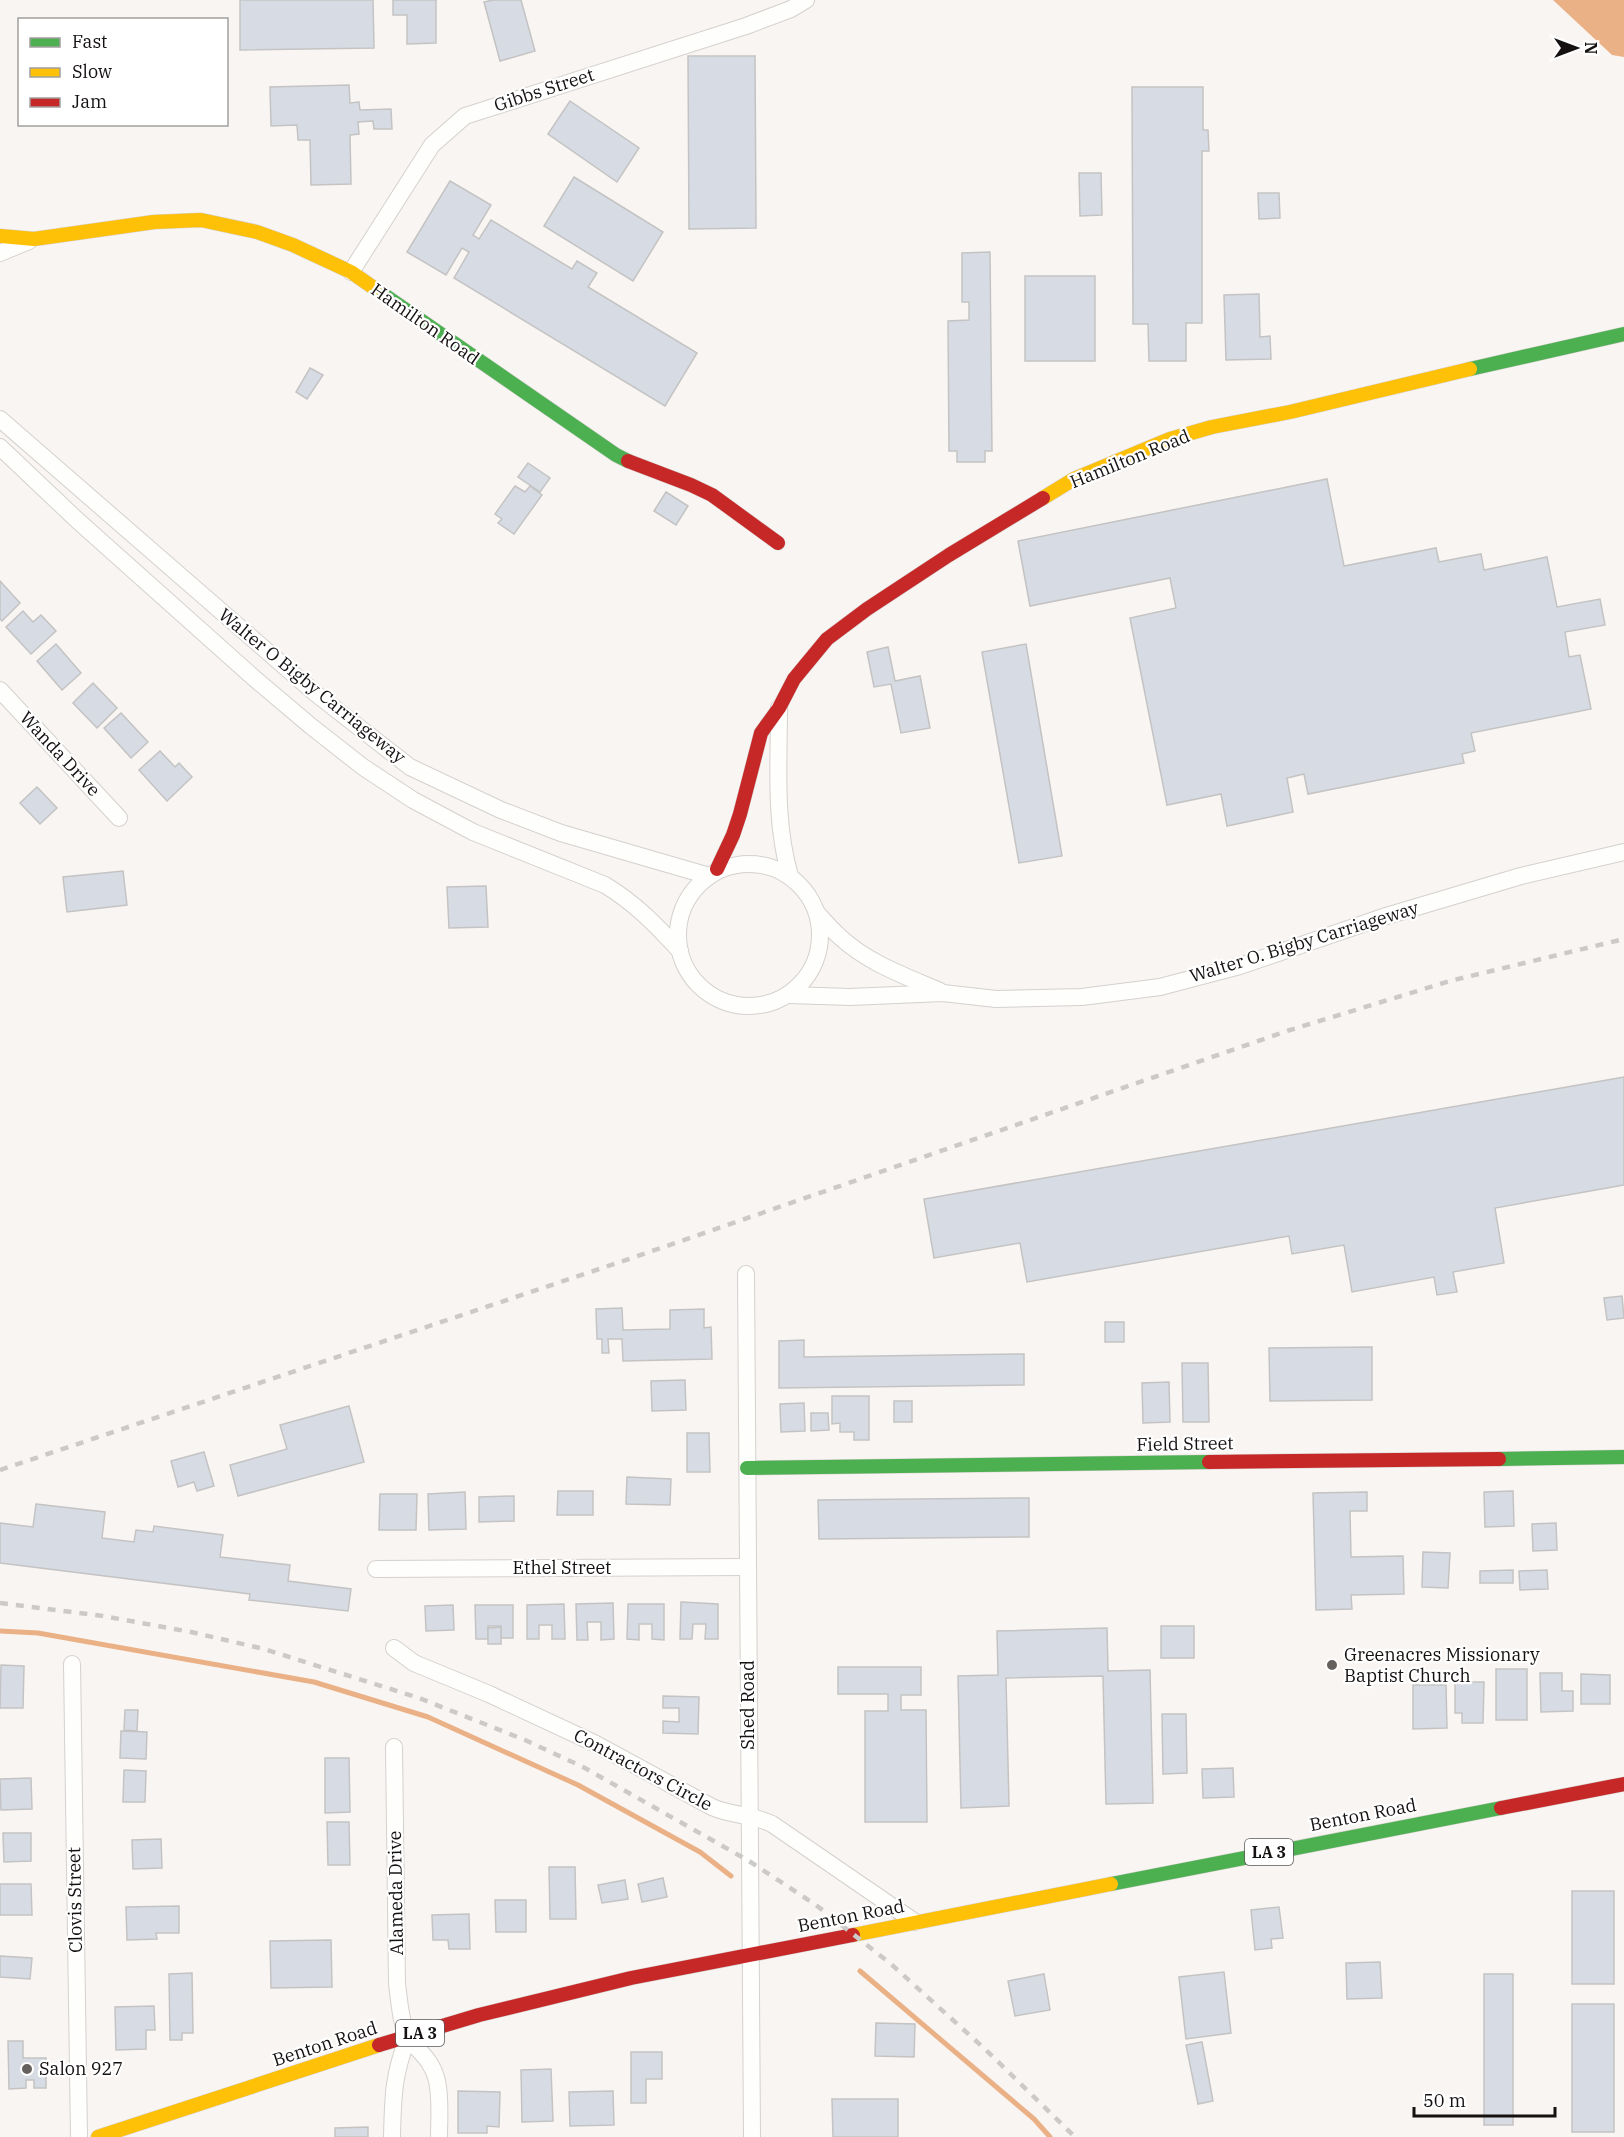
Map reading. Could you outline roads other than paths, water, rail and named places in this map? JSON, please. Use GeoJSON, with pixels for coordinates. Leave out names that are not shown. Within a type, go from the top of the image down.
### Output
{"type":"FeatureCollection","features":[{"type":"Feature","properties":{"kind":"street","name":"Gibbs Street"},"geometry":{"type":"LineString","coordinates":[[351,272],[432,146],[465,116],[746,26],[791,9],[806,0]]}},
{"type":"Feature","properties":{"kind":"street","name":"Hamilton Road"},"geometry":{"type":"LineString","coordinates":[[0,236],[34,239],[154,222],[201,220],[257,232],[284,242],[351,272],[616,455],[635,465],[684,481],[705,491],[778,543]]}},
{"type":"Feature","properties":{"kind":"street","name":"Hamilton Road"},"geometry":{"type":"LineString","coordinates":[[0,254],[34,239]]}},
{"type":"Feature","properties":{"kind":"street","name":"Hamilton Road"},"geometry":{"type":"LineString","coordinates":[[713,873],[733,835],[761,733],[779,708],[794,679],[826,639],[949,555],[1074,479],[1170,439],[1212,427],[1624,334]]}},
{"type":"Feature","properties":{"kind":"street","name":"Walter O Bigby Carriageway"},"geometry":{"type":"LineString","coordinates":[[0,419],[315,693],[410,767],[501,810],[561,833],[713,873]]}},
{"type":"Feature","properties":{"kind":"street","name":"Walter O Bigby Carriageway"},"geometry":{"type":"LineString","coordinates":[[0,447],[77,520],[255,678],[363,767],[413,800],[473,832],[605,885],[625,897],[641,911],[680,951]]}},
{"type":"Feature","properties":{"kind":"street","name":"Wanda Drive"},"geometry":{"type":"LineString","coordinates":[[0,690],[119,818]]}},
{"type":"Feature","properties":{"kind":"street","name":"Hamilton Road"},"geometry":{"type":"LineString","coordinates":[[779,708],[777,793],[784,855],[789,876]]}},
{"type":"Feature","properties":{"kind":"street","name":"Walter O. Bigby Carriageway"},"geometry":{"type":"LineString","coordinates":[[789,995],[885,997],[943,993],[996,999],[1072,997],[1160,987],[1240,966],[1383,917],[1511,879],[1624,852]]}},
{"type":"Feature","properties":{"kind":"street","name":"Walter O Bigby Carriageway"},"geometry":{"type":"LineString","coordinates":[[748,864],[770,867],[789,876],[806,892],[817,913],[821,936],[817,959],[806,979],[789,995],[757,1006],[745,1007],[723,1002],[703,990],[688,973],[680,951],[678,930],[683,909],[693,891],[713,873],[748,864]]}},
{"type":"Feature","properties":{"kind":"street","name":"Walter O. Bigby Carriageway"},"geometry":{"type":"LineString","coordinates":[[817,913],[840,938],[863,955],[885,968],[943,993]]}},
{"type":"Feature","properties":{"kind":"street","name":"Shed Road"},"geometry":{"type":"LineString","coordinates":[[746,1274],[752,2137]]}},
{"type":"Feature","properties":{"kind":"street","name":"Field Street"},"geometry":{"type":"LineString","coordinates":[[747,1468],[1624,1456]]}},
{"type":"Feature","properties":{"kind":"street","name":"Ethel Street"},"geometry":{"type":"LineString","coordinates":[[376,1569],[747,1567]]}},
{"type":"Feature","properties":{"kind":"street","name":"Contractors Circle"},"geometry":{"type":"LineString","coordinates":[[394,1648],[414,1663],[489,1694],[573,1733],[712,1807],[733,1815],[760,1818],[785,1832],[915,1922]]}},
{"type":"Feature","properties":{"kind":"street","name":"Clovis Street"},"geometry":{"type":"LineString","coordinates":[[72,1664],[78,2137]]}},
{"type":"Feature","properties":{"kind":"street","name":"Alameda Drive"},"geometry":{"type":"LineString","coordinates":[[394,1747],[399,2003],[408,2037],[431,2065],[437,2081],[439,2137]]}},
{"type":"Feature","properties":{"kind":"street","name":"Benton Road"},"geometry":{"type":"LineString","coordinates":[[98,2137],[347,2055],[479,2015],[631,1978],[1624,1784]]}},
{"type":"Feature","properties":{"kind":"street"},"geometry":{"type":"LineString","coordinates":[[392,2137],[395,2078],[408,2037]]}},
{"type":"Feature","properties":{"kind":"waterway"},"geometry":{"type":"LineString","coordinates":[[0,1631],[38,1633],[314,1682],[428,1717],[578,1785],[700,1852],[731,1876]]}},
{"type":"Feature","properties":{"kind":"waterway"},"geometry":{"type":"LineString","coordinates":[[860,1971],[1034,2119],[1050,2137]]}},
{"type":"Feature","properties":{"kind":"railway"},"geometry":{"type":"LineString","coordinates":[[0,1470],[632,1258],[1290,1030],[1450,981],[1624,939]]}},
{"type":"Feature","properties":{"kind":"railway"},"geometry":{"type":"LineString","coordinates":[[0,1603],[103,1616],[191,1632],[264,1649],[419,1698],[525,1740],[583,1767],[749,1861],[816,1905],[891,1964],[986,2050],[1075,2137]]}},
{"type":"Feature","properties":{"kind":"place","name":"Greenacres Missionary Baptist Church"},"geometry":{"type":"Point","coordinates":[1332,1665]}},
{"type":"Feature","properties":{"kind":"place","name":"Salon 927"},"geometry":{"type":"Point","coordinates":[27,2069]}}]}
